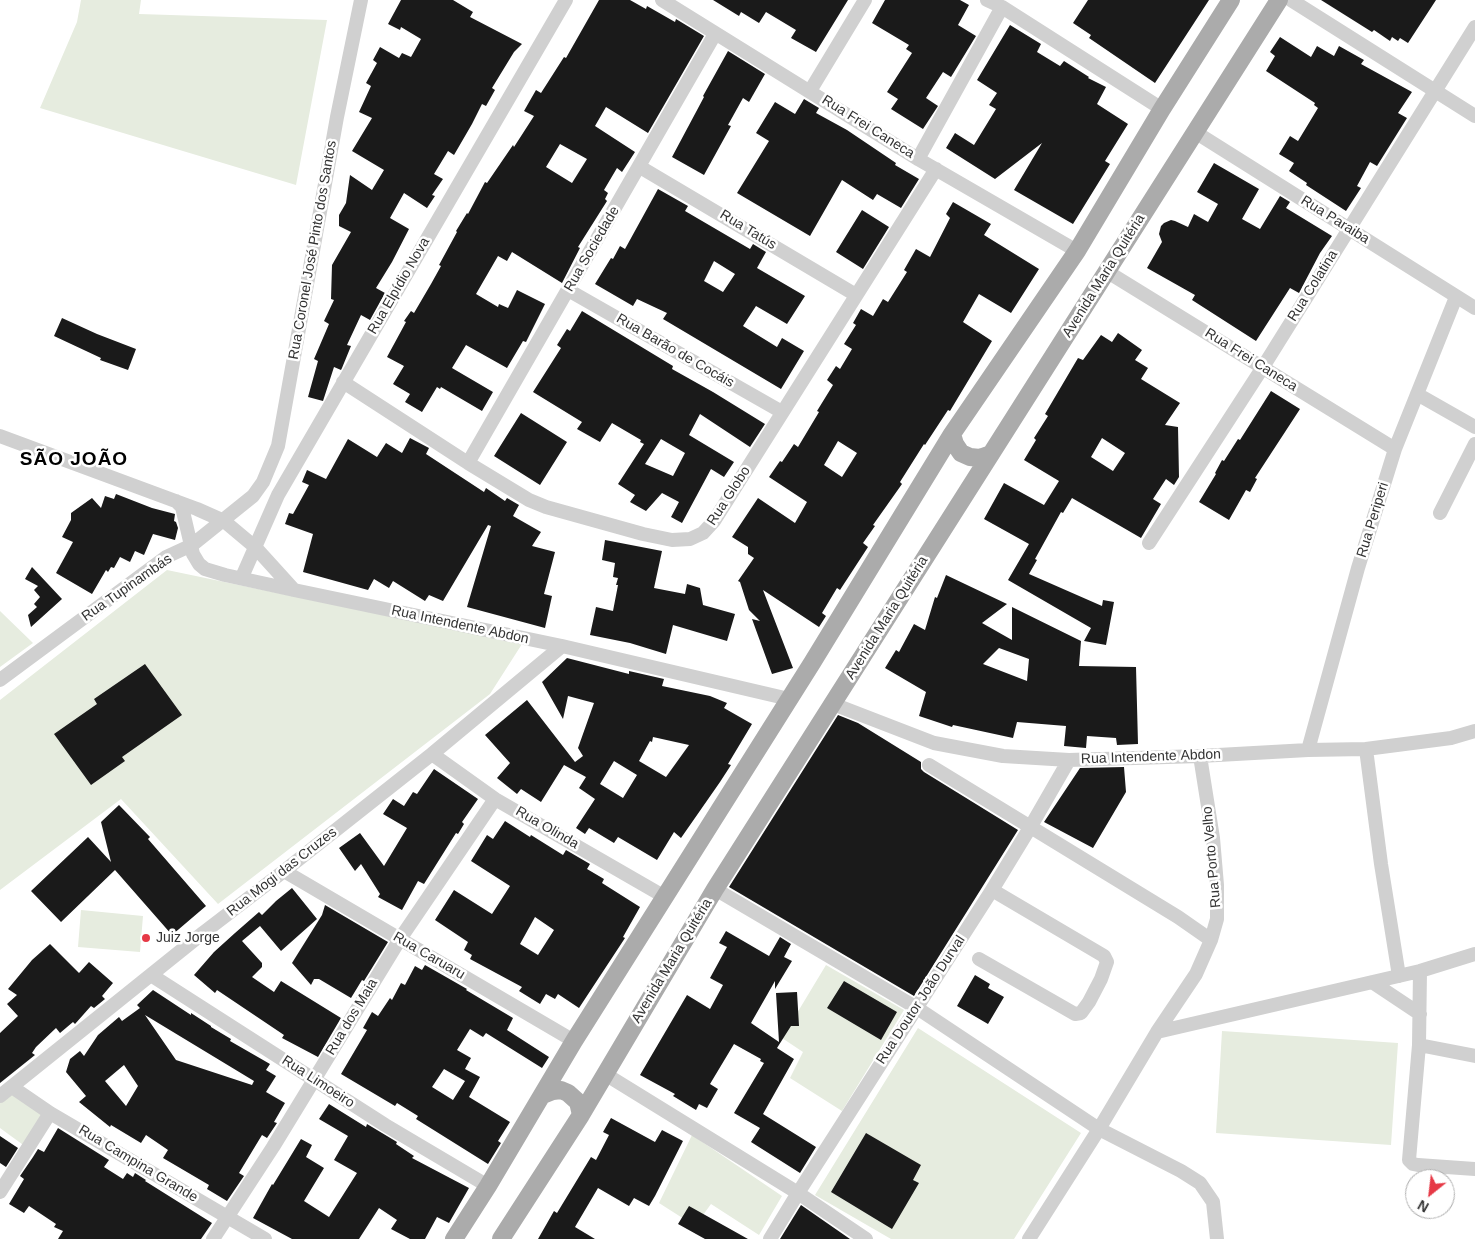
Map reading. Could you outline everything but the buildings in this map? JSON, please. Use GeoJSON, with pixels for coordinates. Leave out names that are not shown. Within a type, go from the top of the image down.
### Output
{"type":"FeatureCollection","features":[{"type":"Feature","properties":{"kind":"main road"},"geometry":{"type":"LineString","coordinates":[[454,1239],[488,1186],[574,1041],[789,699],[952,434],[1077,251],[1162,108],[1231,0]]}},
{"type":"Feature","properties":{"kind":"main road","name":"Avenida Maria Quitéria"},"geometry":{"type":"LineString","coordinates":[[501,1239],[581,1116],[715,889],[1279,0]]}},
{"type":"Feature","properties":{"kind":"main road"},"geometry":{"type":"LineString","coordinates":[[952,434],[954,444],[962,453],[970,457],[980,458],[991,454]]}},
{"type":"Feature","properties":{"kind":"main road"},"geometry":{"type":"LineString","coordinates":[[543,1095],[561,1090],[568,1093],[578,1102],[581,1116]]}},
{"type":"Feature","properties":{"kind":"street","name":"Rua Coronel José Pinto dos Santos"},"geometry":{"type":"LineString","coordinates":[[253,496],[263,482],[278,446],[337,117],[362,0]]}},
{"type":"Feature","properties":{"kind":"street","name":"Rua Elpídio Nova"},"geometry":{"type":"LineString","coordinates":[[242,577],[278,495],[566,0]]}},
{"type":"Feature","properties":{"kind":"street","name":"Rua Frei Caneca"},"geometry":{"type":"LineString","coordinates":[[662,0],[918,159],[1077,251]]}},
{"type":"Feature","properties":{"kind":"street"},"geometry":{"type":"LineString","coordinates":[[810,91],[865,0]]}},
{"type":"Feature","properties":{"kind":"street"},"geometry":{"type":"LineString","coordinates":[[1291,0],[1475,116]]}},
{"type":"Feature","properties":{"kind":"street"},"geometry":{"type":"LineString","coordinates":[[918,159],[993,2],[1162,108]]}},
{"type":"Feature","properties":{"kind":"street","name":"Rua Colatina"},"geometry":{"type":"LineString","coordinates":[[1149,542],[1262,367],[1475,27]]}},
{"type":"Feature","properties":{"kind":"street","name":"Rua Sociedade"},"geometry":{"type":"LineString","coordinates":[[468,463],[716,34]]}},
{"type":"Feature","properties":{"kind":"street","name":"Rua Paraiba"},"geometry":{"type":"LineString","coordinates":[[1194,132],[1475,308]]}},
{"type":"Feature","properties":{"kind":"street","name":"Rua Tatús"},"geometry":{"type":"LineString","coordinates":[[640,167],[856,294]]}},
{"type":"Feature","properties":{"kind":"street","name":"Rua Globo"},"geometry":{"type":"LineString","coordinates":[[343,382],[529,500],[546,507],[643,534],[672,540],[690,539],[703,533],[714,521],[936,169]]}},
{"type":"Feature","properties":{"kind":"street","name":"Rua Frei Caneca"},"geometry":{"type":"LineString","coordinates":[[1106,271],[1395,449]]}},
{"type":"Feature","properties":{"kind":"street","name":"Rua Barão de Cocáis"},"geometry":{"type":"LineString","coordinates":[[568,290],[782,412]]}},
{"type":"Feature","properties":{"kind":"street","name":"Rua Periperi"},"geometry":{"type":"LineString","coordinates":[[1308,750],[1358,568],[1395,449],[1456,297]]}},
{"type":"Feature","properties":{"kind":"street"},"geometry":{"type":"LineString","coordinates":[[1417,394],[1475,427]]}},
{"type":"Feature","properties":{"kind":"street"},"geometry":{"type":"LineString","coordinates":[[0,436],[176,501],[224,521],[255,547],[294,590]]}},
{"type":"Feature","properties":{"kind":"street"},"geometry":{"type":"LineString","coordinates":[[1440,513],[1475,444]]}},
{"type":"Feature","properties":{"kind":"street","name":"Rua Tupinambás"},"geometry":{"type":"LineString","coordinates":[[0,680],[166,558],[192,545],[253,496]]}},
{"type":"Feature","properties":{"kind":"street","name":"Rua Intendente Abdon"},"geometry":{"type":"LineString","coordinates":[[176,501],[182,507],[193,554],[199,564],[225,575],[242,577],[294,590],[562,646],[789,699]]}},
{"type":"Feature","properties":{"kind":"street","name":"Rua Mogi das Cruzes"},"geometry":{"type":"LineString","coordinates":[[0,1096],[203,933],[432,754],[562,646]]}},
{"type":"Feature","properties":{"kind":"street","name":"Rua Intendente Abdon"},"geometry":{"type":"LineString","coordinates":[[833,704],[934,743],[1003,756],[1068,760],[1366,749],[1451,738],[1475,730]]}},
{"type":"Feature","properties":{"kind":"street"},"geometry":{"type":"LineString","coordinates":[[1366,749],[1384,884],[1399,976]]}},
{"type":"Feature","properties":{"kind":"street","name":"Rua Olinda"},"geometry":{"type":"LineString","coordinates":[[432,754],[495,799],[665,897]]}},
{"type":"Feature","properties":{"kind":"street","name":"Rua Porto Velho"},"geometry":{"type":"LineString","coordinates":[[1029,1239],[1099,1129],[1157,1032],[1196,974],[1211,940],[1217,919],[1217,885],[1213,838],[1200,756]]}},
{"type":"Feature","properties":{"kind":"street","name":"Rua Doutor João Durval"},"geometry":{"type":"LineString","coordinates":[[770,1239],[992,890],[1068,760]]}},
{"type":"Feature","properties":{"kind":"street"},"geometry":{"type":"LineString","coordinates":[[929,765],[1178,917],[1211,940]]}},
{"type":"Feature","properties":{"kind":"street","name":"Rua dos Maia"},"geometry":{"type":"LineString","coordinates":[[214,1239],[400,939],[495,799]]}},
{"type":"Feature","properties":{"kind":"street","name":"Rua Caruaru"},"geometry":{"type":"LineString","coordinates":[[284,871],[574,1041]]}},
{"type":"Feature","properties":{"kind":"street"},"geometry":{"type":"LineString","coordinates":[[715,889],[917,1008],[1099,1129],[1181,1171],[1200,1183],[1213,1202],[1217,1239]]}},
{"type":"Feature","properties":{"kind":"street"},"geometry":{"type":"LineString","coordinates":[[979,959],[1075,1014],[1081,1013],[1088,1002],[1102,979],[1107,962],[1104,956],[992,890]]}},
{"type":"Feature","properties":{"kind":"street"},"geometry":{"type":"LineString","coordinates":[[1157,1032],[1420,971],[1475,954]]}},
{"type":"Feature","properties":{"kind":"street"},"geometry":{"type":"LineString","coordinates":[[1420,971],[1419,1046],[1409,1160],[1413,1164],[1475,1169]]}},
{"type":"Feature","properties":{"kind":"street","name":"Rua Limoeiro"},"geometry":{"type":"LineString","coordinates":[[151,975],[385,1126],[488,1186]]}},
{"type":"Feature","properties":{"kind":"street"},"geometry":{"type":"LineString","coordinates":[[1372,982],[1420,1014]]}},
{"type":"Feature","properties":{"kind":"street"},"geometry":{"type":"LineString","coordinates":[[1419,1046],[1475,1056]]}},
{"type":"Feature","properties":{"kind":"street"},"geometry":{"type":"LineString","coordinates":[[605,1074],[798,1193],[866,1239]]}},
{"type":"Feature","properties":{"kind":"street","name":"Rua Campina Grande"},"geometry":{"type":"LineString","coordinates":[[12,1086],[50,1113],[265,1239]]}},
{"type":"Feature","properties":{"kind":"street"},"geometry":{"type":"LineString","coordinates":[[0,1192],[50,1113]]}},
{"type":"Feature","properties":{"kind":"shaded area"},"geometry":{"type":"Polygon","coordinates":[[[81,0],[141,0],[139,14],[327,20],[296,185],[40,108],[77,22],[81,0]]]}},
{"type":"Feature","properties":{"kind":"shaded area"},"geometry":{"type":"Polygon","coordinates":[[[167,570],[522,644],[490,694],[218,904],[121,799],[0,890],[0,700],[167,570]]]}},
{"type":"Feature","properties":{"kind":"shaded area"},"geometry":{"type":"Polygon","coordinates":[[[0,611],[33,643],[0,667],[0,611]]]}},
{"type":"Feature","properties":{"kind":"shaded area"},"geometry":{"type":"Polygon","coordinates":[[[81,910],[143,916],[140,952],[78,947],[81,910]]]}},
{"type":"Feature","properties":{"kind":"shaded area"},"geometry":{"type":"Polygon","coordinates":[[[826,965],[904,1010],[842,1111],[790,1078],[803,1052],[782,1038],[826,965]]]}},
{"type":"Feature","properties":{"kind":"shaded area"},"geometry":{"type":"Polygon","coordinates":[[[918,1028],[1081,1133],[1014,1239],[891,1239],[815,1195],[918,1028]]]}},
{"type":"Feature","properties":{"kind":"shaded area"},"geometry":{"type":"Polygon","coordinates":[[[1222,1031],[1398,1043],[1391,1145],[1216,1133],[1222,1031]]]}},
{"type":"Feature","properties":{"kind":"shaded area"},"geometry":{"type":"Polygon","coordinates":[[[11,1092],[46,1116],[26,1147],[0,1128],[0,1103],[11,1092]]]}},
{"type":"Feature","properties":{"kind":"shaded area"},"geometry":{"type":"Polygon","coordinates":[[[692,1135],[782,1196],[759,1235],[711,1204],[695,1226],[659,1203],[692,1135]]]}},
{"type":"Feature","properties":{"kind":"place","name":"Juiz Jorge"},"geometry":{"type":"Point","coordinates":[146,938]}},
{"type":"Feature","properties":{"kind":"district","name":"SÃO JOÃO"},"geometry":{"type":"Point","coordinates":[74,460]}}]}
